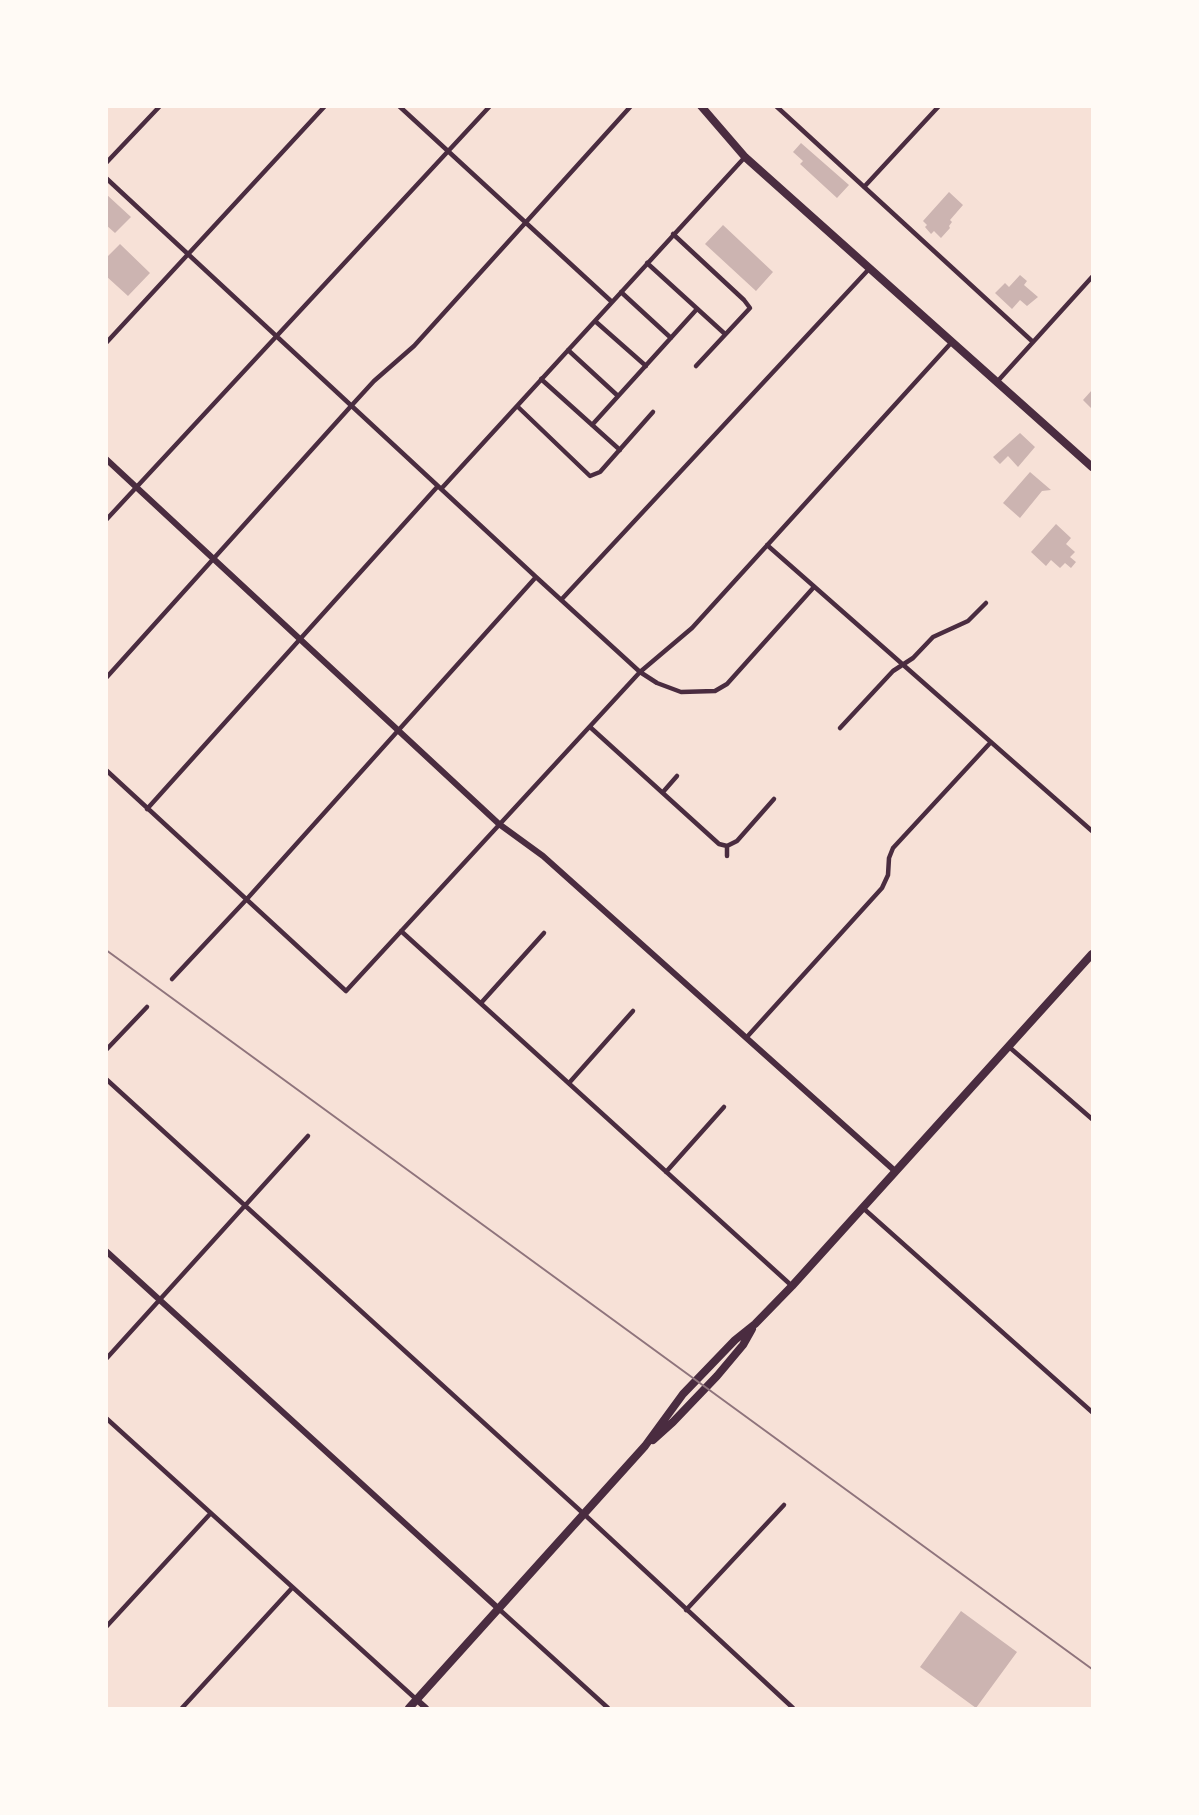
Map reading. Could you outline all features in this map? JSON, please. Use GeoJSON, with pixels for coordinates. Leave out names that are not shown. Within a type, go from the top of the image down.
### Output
{"type":"FeatureCollection","features":[{"type":"Feature","properties":{"kind":"main road"},"geometry":{"type":"LineString","coordinates":[[701,106],[744,157],[1092,467]]}},
{"type":"Feature","properties":{"kind":"main road"},"geometry":{"type":"LineString","coordinates":[[410,1708],[645,1446],[683,1394],[792,1286],[1092,954]]}},
{"type":"Feature","properties":{"kind":"main road"},"geometry":{"type":"LineString","coordinates":[[645,1446],[673,1422],[717,1376],[743,1345],[755,1324]]}},
{"type":"Feature","properties":{"kind":"street"},"geometry":{"type":"LineString","coordinates":[[106,163],[160,106]]}},
{"type":"Feature","properties":{"kind":"street"},"geometry":{"type":"LineString","coordinates":[[106,343],[325,106]]}},
{"type":"Feature","properties":{"kind":"street"},"geometry":{"type":"LineString","coordinates":[[399,106],[612,302]]}},
{"type":"Feature","properties":{"kind":"street"},"geometry":{"type":"LineString","coordinates":[[106,520],[490,106]]}},
{"type":"Feature","properties":{"kind":"street"},"geometry":{"type":"LineString","coordinates":[[106,678],[352,405],[414,346],[631,106]]}},
{"type":"Feature","properties":{"kind":"street"},"geometry":{"type":"LineString","coordinates":[[864,187],[939,106]]}},
{"type":"Feature","properties":{"kind":"street"},"geometry":{"type":"LineString","coordinates":[[780,108],[1033,342]]}},
{"type":"Feature","properties":{"kind":"street"},"geometry":{"type":"LineString","coordinates":[[147,809],[744,157]]}},
{"type":"Feature","properties":{"kind":"street"},"geometry":{"type":"LineString","coordinates":[[106,178],[561,600],[640,672],[657,683],[681,692],[715,691],[727,684],[814,588]]}},
{"type":"Feature","properties":{"kind":"street"},"geometry":{"type":"LineString","coordinates":[[673,234],[750,308],[696,366]]}},
{"type":"Feature","properties":{"kind":"street"},"geometry":{"type":"LineString","coordinates":[[647,263],[725,334]]}},
{"type":"Feature","properties":{"kind":"street"},"geometry":{"type":"LineString","coordinates":[[561,600],[868,269]]}},
{"type":"Feature","properties":{"kind":"street"},"geometry":{"type":"LineString","coordinates":[[996,383],[1092,277]]}},
{"type":"Feature","properties":{"kind":"street"},"geometry":{"type":"LineString","coordinates":[[621,292],[672,338]]}},
{"type":"Feature","properties":{"kind":"street"},"geometry":{"type":"LineString","coordinates":[[592,425],[697,309]]}},
{"type":"Feature","properties":{"kind":"street"},"geometry":{"type":"LineString","coordinates":[[595,321],[646,366]]}},
{"type":"Feature","properties":{"kind":"street"},"geometry":{"type":"LineString","coordinates":[[106,770],[346,991],[640,672],[692,628],[951,343]]}},
{"type":"Feature","properties":{"kind":"street"},"geometry":{"type":"LineString","coordinates":[[568,350],[618,396]]}},
{"type":"Feature","properties":{"kind":"street"},"geometry":{"type":"LineString","coordinates":[[542,379],[620,450]]}},
{"type":"Feature","properties":{"kind":"street"},"geometry":{"type":"LineString","coordinates":[[517,406],[590,476],[600,472],[653,412]]}},
{"type":"Feature","properties":{"kind":"street"},"geometry":{"type":"LineString","coordinates":[[106,459],[499,824],[543,856],[895,1171]]}},
{"type":"Feature","properties":{"kind":"street"},"geometry":{"type":"LineString","coordinates":[[767,545],[1092,831]]}},
{"type":"Feature","properties":{"kind":"street"},"geometry":{"type":"LineString","coordinates":[[172,978],[246,900],[536,577]]}},
{"type":"Feature","properties":{"kind":"street"},"geometry":{"type":"LineString","coordinates":[[840,728],[893,671],[912,658],[937,634],[958,627],[973,618],[986,603]]}},
{"type":"Feature","properties":{"kind":"street"},"geometry":{"type":"LineString","coordinates":[[590,727],[719,844],[727,846],[737,841],[774,799]]}},
{"type":"Feature","properties":{"kind":"street"},"geometry":{"type":"LineString","coordinates":[[746,1038],[882,888],[888,875],[889,858],[894,848],[991,742]]}},
{"type":"Feature","properties":{"kind":"street"},"geometry":{"type":"LineString","coordinates":[[663,792],[677,776]]}},
{"type":"Feature","properties":{"kind":"street"},"geometry":{"type":"LineString","coordinates":[[727,846],[727,856]]}},
{"type":"Feature","properties":{"kind":"street"},"geometry":{"type":"LineString","coordinates":[[401,932],[792,1286]]}},
{"type":"Feature","properties":{"kind":"street"},"geometry":{"type":"LineString","coordinates":[[481,1003],[544,933]]}},
{"type":"Feature","properties":{"kind":"street"},"geometry":{"type":"LineString","coordinates":[[106,1050],[147,1006]]}},
{"type":"Feature","properties":{"kind":"street"},"geometry":{"type":"LineString","coordinates":[[569,1083],[633,1011]]}},
{"type":"Feature","properties":{"kind":"street"},"geometry":{"type":"LineString","coordinates":[[1008,1046],[1092,1119]]}},
{"type":"Feature","properties":{"kind":"street"},"geometry":{"type":"LineString","coordinates":[[106,1079],[585,1515],[793,1708]]}},
{"type":"Feature","properties":{"kind":"street"},"geometry":{"type":"LineString","coordinates":[[666,1172],[724,1107]]}},
{"type":"Feature","properties":{"kind":"street"},"geometry":{"type":"LineString","coordinates":[[106,1359],[308,1136]]}},
{"type":"Feature","properties":{"kind":"street"},"geometry":{"type":"LineString","coordinates":[[863,1208],[1092,1412]]}},
{"type":"Feature","properties":{"kind":"street"},"geometry":{"type":"LineString","coordinates":[[106,1251],[608,1708]]}},
{"type":"Feature","properties":{"kind":"street"},"geometry":{"type":"LineString","coordinates":[[106,1418],[426,1708]]}},
{"type":"Feature","properties":{"kind":"street"},"geometry":{"type":"LineString","coordinates":[[686,1610],[784,1505]]}},
{"type":"Feature","properties":{"kind":"street"},"geometry":{"type":"LineString","coordinates":[[106,1627],[210,1514]]}},
{"type":"Feature","properties":{"kind":"street"},"geometry":{"type":"LineString","coordinates":[[182,1708],[292,1588]]}},
{"type":"Feature","properties":{"kind":"building"},"geometry":{"type":"Polygon","coordinates":[[[801,143],[849,185],[837,198],[800,164],[803,161],[793,152],[801,143]]]}},
{"type":"Feature","properties":{"kind":"building"},"geometry":{"type":"Polygon","coordinates":[[[949,192],[963,205],[950,220],[952,222],[950,228],[941,238],[934,231],[931,234],[923,221],[949,192]]]}},
{"type":"Feature","properties":{"kind":"building"},"geometry":{"type":"Polygon","coordinates":[[[106,194],[131,217],[115,233],[106,225],[106,194]]]}},
{"type":"Feature","properties":{"kind":"building"},"geometry":{"type":"Polygon","coordinates":[[[723,225],[773,272],[756,291],[705,244],[723,225]]]}},
{"type":"Feature","properties":{"kind":"building"},"geometry":{"type":"Polygon","coordinates":[[[120,244],[150,273],[128,296],[106,276],[106,258],[120,244]]]}},
{"type":"Feature","properties":{"kind":"building"},"geometry":{"type":"Polygon","coordinates":[[[1020,275],[1027,281],[1024,285],[1038,297],[1027,306],[1020,300],[1012,309],[995,293],[1005,283],[1009,287],[1020,275]]]}},
{"type":"Feature","properties":{"kind":"building"},"geometry":{"type":"Polygon","coordinates":[[[1092,390],[1092,409],[1083,400],[1092,390]]]}},
{"type":"Feature","properties":{"kind":"building"},"geometry":{"type":"Polygon","coordinates":[[[1020,433],[1035,447],[1018,467],[1008,456],[1000,464],[993,457],[1020,433]]]}},
{"type":"Feature","properties":{"kind":"building"},"geometry":{"type":"Polygon","coordinates":[[[1030,472],[1051,490],[1042,491],[1020,518],[1003,503],[1030,472]]]}},
{"type":"Feature","properties":{"kind":"building"},"geometry":{"type":"Polygon","coordinates":[[[1056,524],[1071,538],[1066,544],[1075,552],[1070,557],[1076,562],[1071,568],[1065,563],[1060,568],[1051,560],[1046,566],[1031,552],[1056,524]]]}},
{"type":"Feature","properties":{"kind":"building"},"geometry":{"type":"Polygon","coordinates":[[[961,1611],[1017,1652],[976,1708],[920,1667],[961,1611]]]}},
{"type":"Feature","properties":{"kind":"railway"},"geometry":{"type":"LineString","coordinates":[[106,950],[1092,1669]]}}]}
